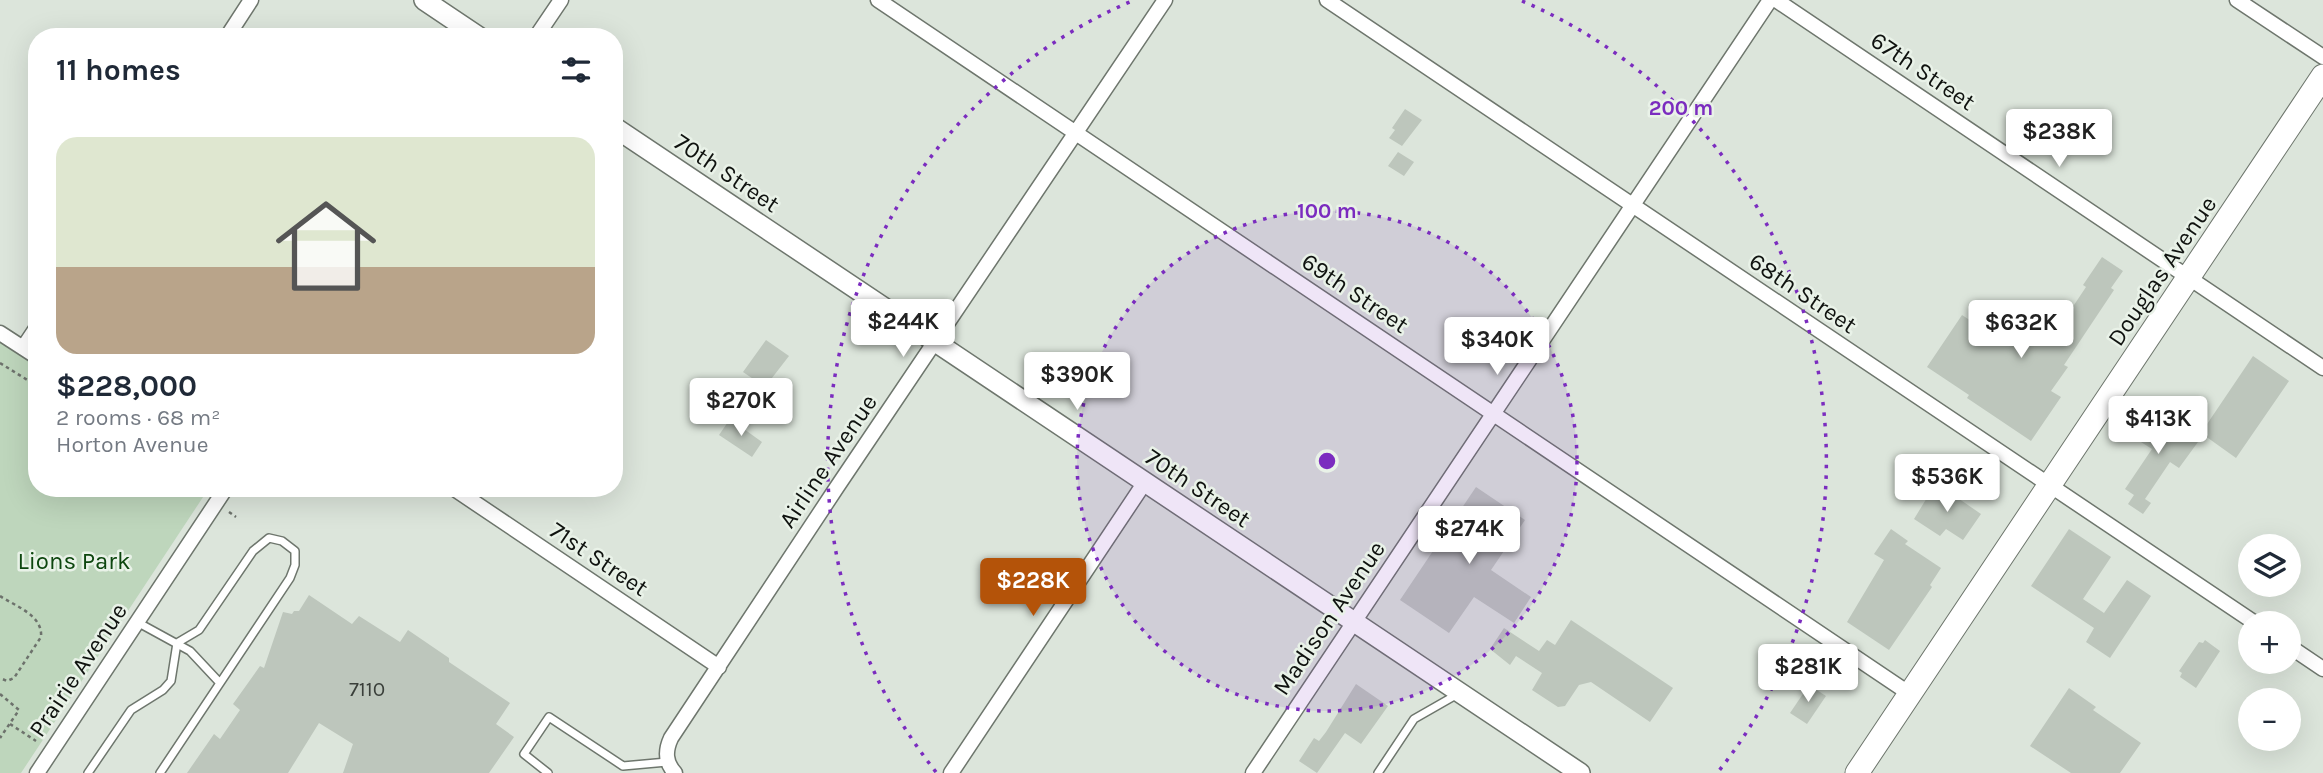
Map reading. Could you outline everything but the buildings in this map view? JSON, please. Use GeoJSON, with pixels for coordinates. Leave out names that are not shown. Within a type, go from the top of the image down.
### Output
{"type":"FeatureCollection","features":[{"type":"Feature","properties":{"kind":"main road"},"geometry":{"type":"LineString","coordinates":[[424,0],[466,28]]}},
{"type":"Feature","properties":{"kind":"main road","name":"Douglas Avenue"},"geometry":{"type":"LineString","coordinates":[[1857,773],[2323,76]]}},
{"type":"Feature","properties":{"kind":"main road","name":"70th Street"},"geometry":{"type":"LineString","coordinates":[[623,133],[1580,773]]}},
{"type":"Feature","properties":{"kind":"street"},"geometry":{"type":"LineString","coordinates":[[233,28],[251,0]]}},
{"type":"Feature","properties":{"kind":"street"},"geometry":{"type":"LineString","coordinates":[[542,28],[561,0]]}},
{"type":"Feature","properties":{"kind":"street","name":"69th Street"},"geometry":{"type":"LineString","coordinates":[[878,0],[1910,694]]}},
{"type":"Feature","properties":{"kind":"street","name":"Airline Avenue"},"geometry":{"type":"LineString","coordinates":[[671,767],[667,748],[671,738],[1165,0]]}},
{"type":"Feature","properties":{"kind":"street","name":"68th Street"},"geometry":{"type":"LineString","coordinates":[[1327,0],[2238,612]]}},
{"type":"Feature","properties":{"kind":"street","name":"Madison Avenue"},"geometry":{"type":"LineString","coordinates":[[1253,773],[1770,0]]}},
{"type":"Feature","properties":{"kind":"street","name":"67th Street"},"geometry":{"type":"LineString","coordinates":[[1776,0],[2323,368]]}},
{"type":"Feature","properties":{"kind":"street"},"geometry":{"type":"LineString","coordinates":[[2237,0],[2323,57]]}},
{"type":"Feature","properties":{"kind":"street"},"geometry":{"type":"LineString","coordinates":[[0,333],[28,351]]}},
{"type":"Feature","properties":{"kind":"street"},"geometry":{"type":"LineString","coordinates":[[23,348],[28,340]]}},
{"type":"Feature","properties":{"kind":"street"},"geometry":{"type":"LineString","coordinates":[[951,773],[1145,482]]}},
{"type":"Feature","properties":{"kind":"street","name":"Prairie Avenue"},"geometry":{"type":"LineString","coordinates":[[37,773],[220,497]]}},
{"type":"Feature","properties":{"kind":"street","name":"71st Street"},"geometry":{"type":"LineString","coordinates":[[466,497],[719,667]]}},
{"type":"Feature","properties":{"kind":"street"},"geometry":{"type":"LineString","coordinates":[[2301,654],[2323,669]]}},
{"type":"Feature","properties":{"kind":"lane"},"geometry":{"type":"LineString","coordinates":[[160,773],[290,578],[296,565],[295,551],[282,541],[269,538],[253,551],[199,631],[177,643]]}},
{"type":"Feature","properties":{"kind":"lane"},"geometry":{"type":"LineString","coordinates":[[137,622],[190,651],[220,683]]}},
{"type":"Feature","properties":{"kind":"lane"},"geometry":{"type":"LineString","coordinates":[[88,773],[131,710],[163,690],[172,681],[177,643]]}},
{"type":"Feature","properties":{"kind":"lane"},"geometry":{"type":"LineString","coordinates":[[1377,773],[1414,719],[1460,693]]}},
{"type":"Feature","properties":{"kind":"lane"},"geometry":{"type":"LineString","coordinates":[[548,773],[524,754],[549,717],[623,765],[671,767]]}},
{"type":"Feature","properties":{"kind":"lane"},"geometry":{"type":"LineString","coordinates":[[616,773],[623,765]]}},
{"type":"Feature","properties":{"kind":"path"},"geometry":{"type":"LineString","coordinates":[[0,363],[28,380]]}},
{"type":"Feature","properties":{"kind":"path"},"geometry":{"type":"LineString","coordinates":[[0,596],[37,620],[41,632],[41,637],[14,678],[1,678],[0,684]]}},
{"type":"Feature","properties":{"kind":"path"},"geometry":{"type":"LineString","coordinates":[[0,694],[19,710],[0,738]]}},
{"type":"Feature","properties":{"kind":"path"},"geometry":{"type":"LineString","coordinates":[[10,724],[36,741]]}},
{"type":"Feature","properties":{"kind":"green space","name":"Lions Park"},"geometry":{"type":"Polygon","coordinates":[[[0,341],[28,359],[28,497],[203,497],[21,773],[0,773],[0,341]]]}}]}
